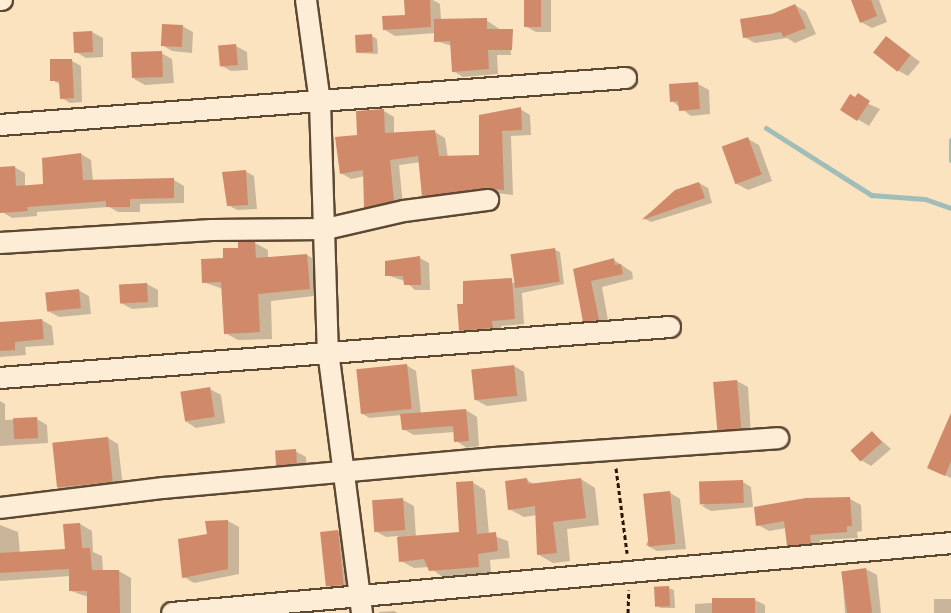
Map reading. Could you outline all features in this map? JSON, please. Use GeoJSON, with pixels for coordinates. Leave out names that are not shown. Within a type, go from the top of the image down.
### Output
{"type":"FeatureCollection","features":[{"type":"Feature","properties":{"kind":"street"},"geometry":{"type":"LineString","coordinates":[[306,0],[320,102],[326,229],[328,351],[362,606]]}},
{"type":"Feature","properties":{"kind":"street"},"geometry":{"type":"LineString","coordinates":[[0,125],[626,78]]}},
{"type":"Feature","properties":{"kind":"street"},"geometry":{"type":"LineString","coordinates":[[0,243],[212,230],[326,229],[404,211],[488,200]]}},
{"type":"Feature","properties":{"kind":"street"},"geometry":{"type":"LineString","coordinates":[[0,378],[328,351],[670,327]]}},
{"type":"Feature","properties":{"kind":"street"},"geometry":{"type":"LineString","coordinates":[[0,508],[164,488],[494,458],[778,438]]}},
{"type":"Feature","properties":{"kind":"street"},"geometry":{"type":"LineString","coordinates":[[172,613],[362,606],[479,584],[630,575],[951,543]]}},
{"type":"Feature","properties":{"kind":"path"},"geometry":{"type":"LineString","coordinates":[[614,451],[630,575],[628,613]]}},
{"type":"Feature","properties":{"kind":"building"},"geometry":{"type":"Polygon","coordinates":[[[404,0],[430,0],[431,27],[383,30],[382,16],[405,15],[404,0]]]}},
{"type":"Feature","properties":{"kind":"building"},"geometry":{"type":"Polygon","coordinates":[[[524,0],[541,0],[541,27],[524,27],[524,0]]]}},
{"type":"Feature","properties":{"kind":"building"},"geometry":{"type":"Polygon","coordinates":[[[851,0],[871,0],[877,16],[860,23],[851,0]]]}},
{"type":"Feature","properties":{"kind":"building"},"geometry":{"type":"Polygon","coordinates":[[[795,4],[806,28],[783,37],[781,32],[743,38],[740,19],[772,14],[795,4]]]}},
{"type":"Feature","properties":{"kind":"building"},"geometry":{"type":"Polygon","coordinates":[[[487,18],[487,29],[513,29],[512,50],[488,50],[489,69],[452,72],[450,41],[434,42],[434,19],[487,18]]]}},
{"type":"Feature","properties":{"kind":"building"},"geometry":{"type":"Polygon","coordinates":[[[162,24],[183,25],[182,47],[161,46],[162,24]]]}},
{"type":"Feature","properties":{"kind":"building"},"geometry":{"type":"Polygon","coordinates":[[[92,31],[93,52],[74,53],[73,32],[92,31]]]}},
{"type":"Feature","properties":{"kind":"building"},"geometry":{"type":"Polygon","coordinates":[[[372,34],[373,52],[356,53],[355,35],[372,34]]]}},
{"type":"Feature","properties":{"kind":"building"},"geometry":{"type":"Polygon","coordinates":[[[886,36],[910,55],[897,72],[873,53],[886,36]]]}},
{"type":"Feature","properties":{"kind":"building"},"geometry":{"type":"Polygon","coordinates":[[[236,44],[238,65],[220,66],[218,46],[236,44]]]}},
{"type":"Feature","properties":{"kind":"building"},"geometry":{"type":"Polygon","coordinates":[[[162,51],[163,77],[132,78],[131,52],[162,51]]]}},
{"type":"Feature","properties":{"kind":"building"},"geometry":{"type":"Polygon","coordinates":[[[50,59],[72,59],[74,98],[60,99],[59,81],[50,81],[50,59]]]}},
{"type":"Feature","properties":{"kind":"building"},"geometry":{"type":"Polygon","coordinates":[[[698,82],[700,109],[679,111],[678,101],[670,102],[669,84],[698,82]]]}},
{"type":"Feature","properties":{"kind":"building"},"geometry":{"type":"Polygon","coordinates":[[[858,93],[870,101],[857,121],[840,110],[850,94],[855,97],[858,93]]]}},
{"type":"Feature","properties":{"kind":"building"},"geometry":{"type":"Polygon","coordinates":[[[521,107],[522,130],[502,131],[504,190],[486,188],[422,197],[418,156],[390,160],[394,201],[364,208],[363,170],[340,174],[335,137],[357,135],[356,111],[384,109],[385,133],[435,130],[439,156],[479,155],[479,115],[521,107]]]}},
{"type":"Feature","properties":{"kind":"building"},"geometry":{"type":"Polygon","coordinates":[[[748,137],[762,175],[735,184],[722,147],[748,137]]]}},
{"type":"Feature","properties":{"kind":"building"},"geometry":{"type":"Polygon","coordinates":[[[81,153],[83,180],[174,178],[174,198],[130,199],[130,207],[106,207],[106,201],[27,207],[28,211],[0,213],[0,167],[15,166],[16,186],[43,184],[42,158],[81,153]]]}},
{"type":"Feature","properties":{"kind":"building"},"geometry":{"type":"Polygon","coordinates":[[[246,170],[248,205],[227,206],[222,172],[246,170]]]}},
{"type":"Feature","properties":{"kind":"building"},"geometry":{"type":"Polygon","coordinates":[[[699,182],[705,198],[642,220],[675,190],[699,182]]]}},
{"type":"Feature","properties":{"kind":"building"},"geometry":{"type":"Polygon","coordinates":[[[238,242],[255,242],[256,258],[307,254],[310,289],[258,294],[260,332],[224,334],[221,282],[202,283],[201,259],[223,258],[223,248],[238,248],[238,242]]]}},
{"type":"Feature","properties":{"kind":"building"},"geometry":{"type":"Polygon","coordinates":[[[555,248],[560,282],[515,288],[510,254],[555,248]]]}},
{"type":"Feature","properties":{"kind":"building"},"geometry":{"type":"Polygon","coordinates":[[[420,256],[421,285],[404,285],[403,276],[385,276],[385,261],[420,256]]]}},
{"type":"Feature","properties":{"kind":"building"},"geometry":{"type":"Polygon","coordinates":[[[614,258],[615,265],[621,264],[623,274],[591,281],[599,320],[583,322],[573,269],[614,258]]]}},
{"type":"Feature","properties":{"kind":"building"},"geometry":{"type":"Polygon","coordinates":[[[512,278],[515,319],[492,321],[493,328],[459,331],[457,304],[463,304],[463,281],[512,278]]]}},
{"type":"Feature","properties":{"kind":"building"},"geometry":{"type":"Polygon","coordinates":[[[147,283],[148,302],[120,303],[119,284],[147,283]]]}},
{"type":"Feature","properties":{"kind":"building"},"geometry":{"type":"Polygon","coordinates":[[[79,289],[81,308],[47,311],[45,293],[79,289]]]}},
{"type":"Feature","properties":{"kind":"building"},"geometry":{"type":"Polygon","coordinates":[[[42,319],[44,339],[15,342],[15,350],[0,351],[0,322],[42,319]]]}},
{"type":"Feature","properties":{"kind":"building"},"geometry":{"type":"Polygon","coordinates":[[[407,364],[412,409],[361,414],[356,369],[407,364]]]}},
{"type":"Feature","properties":{"kind":"building"},"geometry":{"type":"Polygon","coordinates":[[[514,365],[517,396],[474,400],[471,369],[514,365]]]}},
{"type":"Feature","properties":{"kind":"building"},"geometry":{"type":"Polygon","coordinates":[[[737,380],[741,429],[717,431],[713,382],[737,380]]]}},
{"type":"Feature","properties":{"kind":"building"},"geometry":{"type":"Polygon","coordinates":[[[210,387],[215,417],[185,421],[180,392],[210,387]]]}},
{"type":"Feature","properties":{"kind":"building"},"geometry":{"type":"Polygon","coordinates":[[[466,409],[469,441],[454,442],[453,426],[402,430],[400,414],[466,409]]]}},
{"type":"Feature","properties":{"kind":"building"},"geometry":{"type":"Polygon","coordinates":[[[951,413],[951,461],[945,476],[927,468],[951,413]]]}},
{"type":"Feature","properties":{"kind":"building"},"geometry":{"type":"Polygon","coordinates":[[[37,417],[38,438],[14,439],[13,418],[37,417]]]}},
{"type":"Feature","properties":{"kind":"building"},"geometry":{"type":"Polygon","coordinates":[[[872,431],[882,442],[860,462],[850,450],[872,431]]]}},
{"type":"Feature","properties":{"kind":"building"},"geometry":{"type":"Polygon","coordinates":[[[108,437],[113,482],[57,488],[52,443],[108,437]]]}},
{"type":"Feature","properties":{"kind":"building"},"geometry":{"type":"Polygon","coordinates":[[[296,449],[297,464],[276,465],[275,450],[296,449]]]}},
{"type":"Feature","properties":{"kind":"building"},"geometry":{"type":"Polygon","coordinates":[[[527,478],[528,484],[581,478],[586,518],[553,522],[557,553],[537,555],[535,506],[508,510],[505,481],[527,478]]]}},
{"type":"Feature","properties":{"kind":"building"},"geometry":{"type":"Polygon","coordinates":[[[743,480],[744,503],[700,505],[699,482],[743,480]]]}},
{"type":"Feature","properties":{"kind":"building"},"geometry":{"type":"Polygon","coordinates":[[[473,481],[477,534],[496,532],[498,551],[478,554],[479,567],[429,571],[424,559],[399,562],[397,537],[459,532],[456,482],[473,481]]]}},
{"type":"Feature","properties":{"kind":"building"},"geometry":{"type":"Polygon","coordinates":[[[670,491],[676,544],[649,547],[643,494],[670,491]]]}},
{"type":"Feature","properties":{"kind":"building"},"geometry":{"type":"Polygon","coordinates":[[[850,497],[852,526],[847,526],[847,532],[810,535],[811,544],[787,546],[784,521],[756,526],[754,507],[806,498],[850,497]]]}},
{"type":"Feature","properties":{"kind":"building"},"geometry":{"type":"Polygon","coordinates":[[[403,498],[405,530],[374,532],[372,500],[403,498]]]}},
{"type":"Feature","properties":{"kind":"building"},"geometry":{"type":"Polygon","coordinates":[[[228,520],[228,569],[182,578],[178,539],[207,534],[205,521],[228,520]]]}},
{"type":"Feature","properties":{"kind":"building"},"geometry":{"type":"Polygon","coordinates":[[[80,523],[82,548],[90,548],[92,570],[119,570],[120,613],[87,613],[87,591],[69,591],[69,569],[0,573],[0,553],[65,549],[63,524],[80,523]]]}},
{"type":"Feature","properties":{"kind":"building"},"geometry":{"type":"Polygon","coordinates":[[[338,530],[344,585],[326,587],[320,532],[338,530]]]}},
{"type":"Feature","properties":{"kind":"building"},"geometry":{"type":"Polygon","coordinates":[[[866,568],[872,613],[847,613],[841,571],[866,568]]]}},
{"type":"Feature","properties":{"kind":"building"},"geometry":{"type":"Polygon","coordinates":[[[669,586],[670,606],[655,607],[654,587],[669,586]]]}},
{"type":"Feature","properties":{"kind":"building"},"geometry":{"type":"Polygon","coordinates":[[[712,598],[755,598],[755,613],[712,613],[712,598]]]}},
{"type":"Feature","properties":{"kind":"waterway"},"geometry":{"type":"LineString","coordinates":[[766,128],[871,195],[925,199],[951,208]]}},
{"type":"Feature","properties":{"kind":"waterway"},"geometry":{"type":"LineString","coordinates":[[951,140],[951,160]]}}]}
